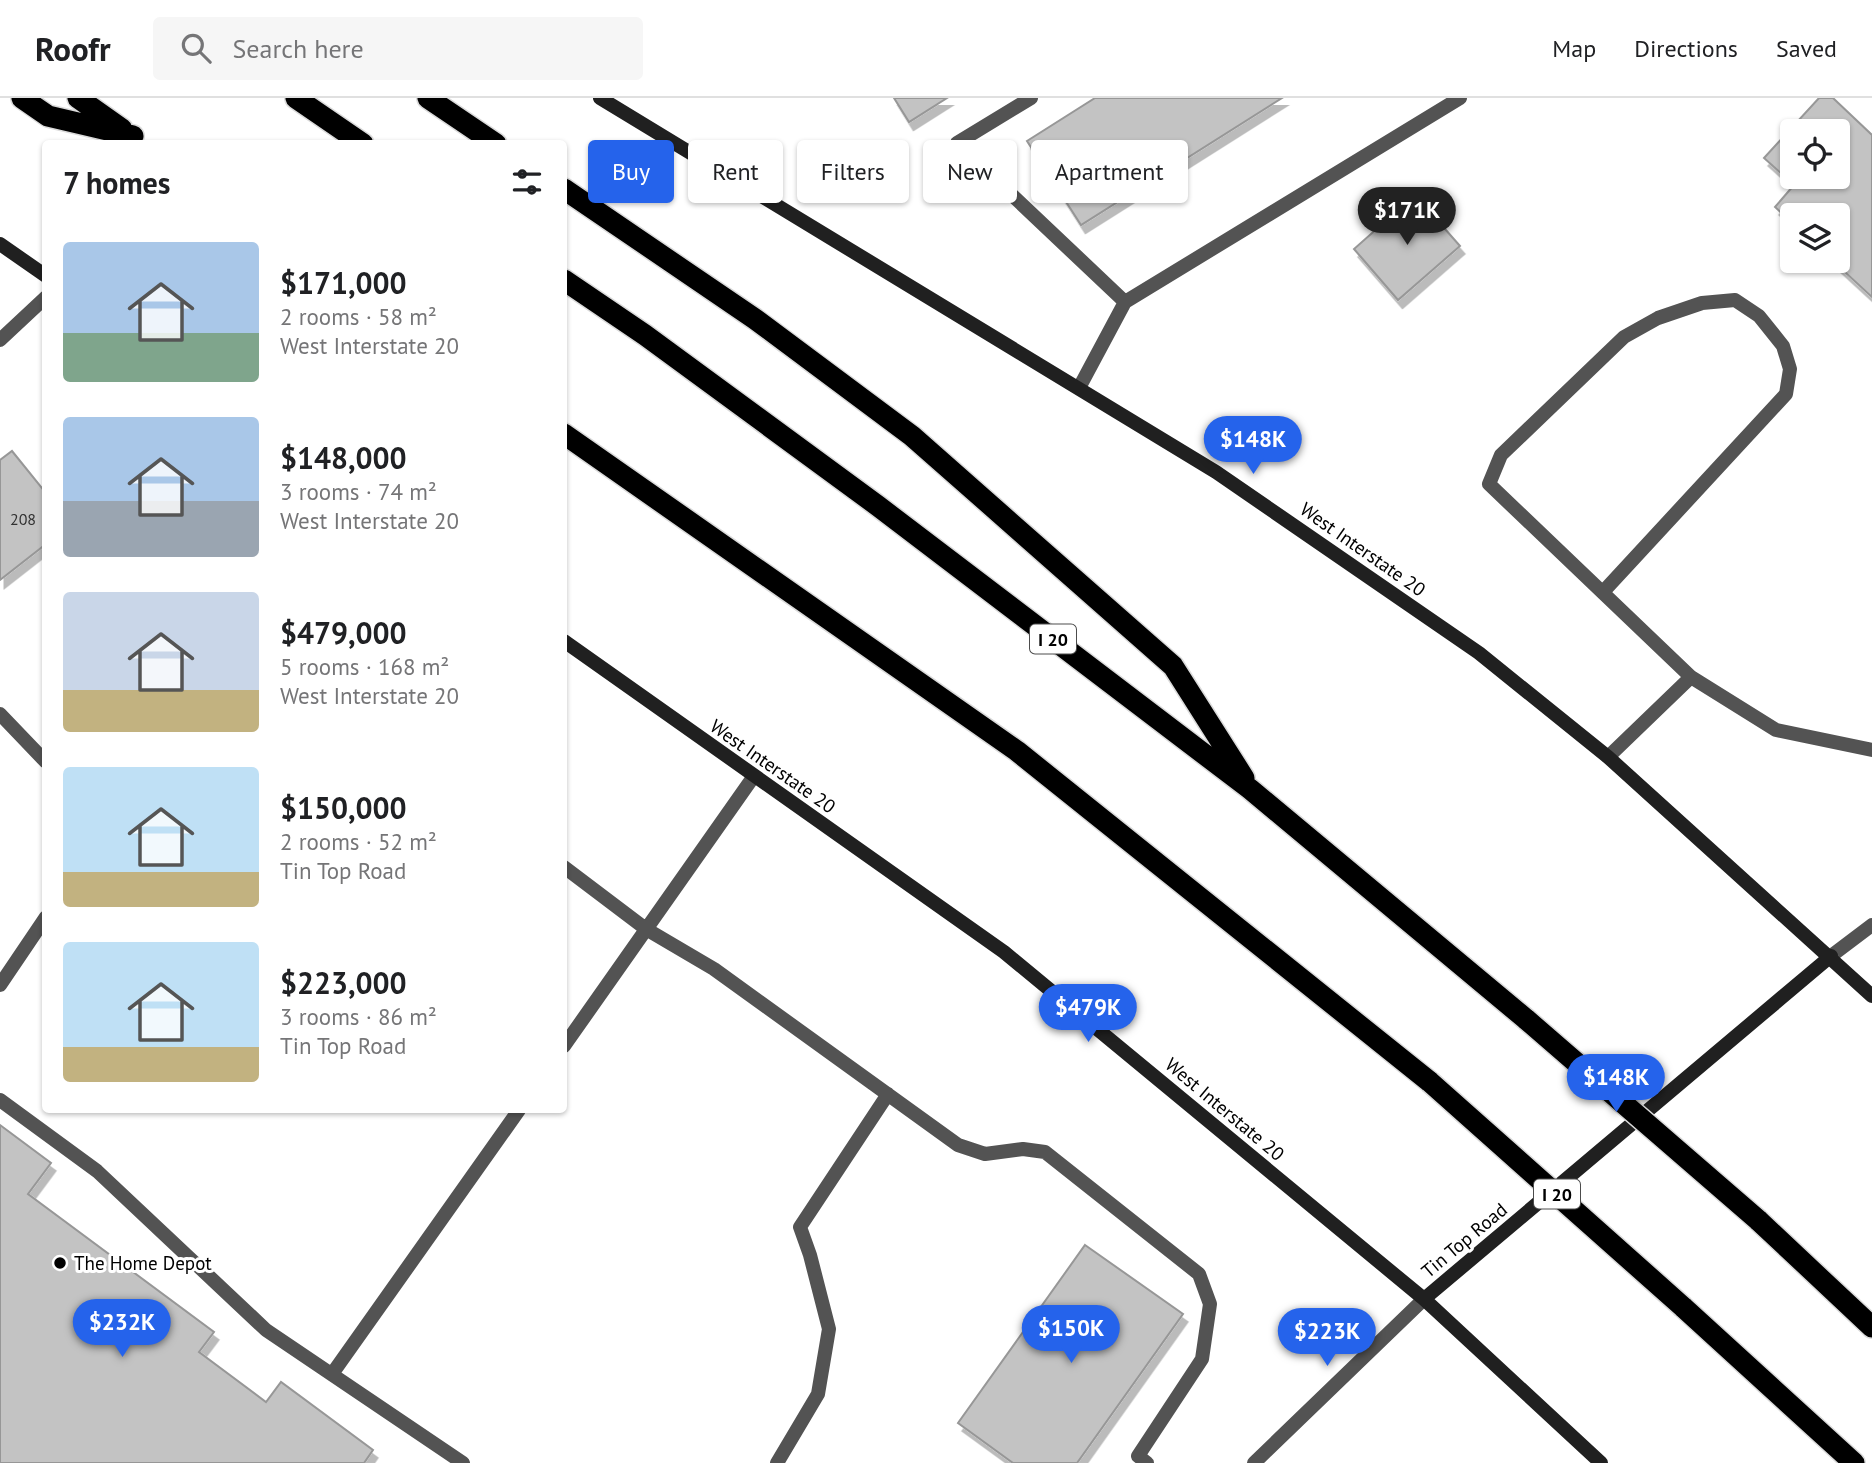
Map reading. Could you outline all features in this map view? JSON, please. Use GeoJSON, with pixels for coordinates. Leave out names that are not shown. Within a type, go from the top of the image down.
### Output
{"type":"FeatureCollection","features":[{"type":"Feature","properties":{"kind":"highway"},"geometry":{"type":"LineString","coordinates":[[22,98],[48,116],[139,140]]}},
{"type":"Feature","properties":{"kind":"highway"},"geometry":{"type":"LineString","coordinates":[[78,98],[139,140]]}},
{"type":"Feature","properties":{"kind":"highway"},"geometry":{"type":"LineString","coordinates":[[296,98],[357,140]]}},
{"type":"Feature","properties":{"kind":"highway"},"geometry":{"type":"LineString","coordinates":[[428,98],[490,140]]}},
{"type":"Feature","properties":{"kind":"highway"},"geometry":{"type":"LineString","coordinates":[[567,191],[755,319],[912,436],[1173,666],[1250,789]]}},
{"type":"Feature","properties":{"kind":"highway","name":"I 20"},"geometry":{"type":"LineString","coordinates":[[567,282],[645,335],[878,506],[1250,789],[1527,1020],[1758,1220],[1872,1327]]}},
{"type":"Feature","properties":{"kind":"highway","name":"I 20"},"geometry":{"type":"LineString","coordinates":[[567,436],[1017,751],[1430,1082],[1854,1463]]}},
{"type":"Feature","properties":{"kind":"main road","name":"West Interstate 20"},"geometry":{"type":"LineString","coordinates":[[600,98],[1216,472],[1479,653],[1608,757],[1831,956],[1872,996]]}},
{"type":"Feature","properties":{"kind":"main road"},"geometry":{"type":"LineString","coordinates":[[0,244],[42,273]]}},
{"type":"Feature","properties":{"kind":"main road","name":"West Interstate 20"},"geometry":{"type":"LineString","coordinates":[[567,643],[1004,952],[1424,1299],[1601,1463]]}},
{"type":"Feature","properties":{"kind":"main road","name":"Tin Top Road"},"geometry":{"type":"LineString","coordinates":[[1424,1299],[1831,956]]}},
{"type":"Feature","properties":{"kind":"street"},"geometry":{"type":"LineString","coordinates":[[1031,98],[957,144],[1125,302]]}},
{"type":"Feature","properties":{"kind":"street"},"geometry":{"type":"LineString","coordinates":[[1079,388],[1125,302],[1460,98]]}},
{"type":"Feature","properties":{"kind":"street"},"geometry":{"type":"LineString","coordinates":[[1603,592],[1786,394],[1790,369],[1783,346],[1759,316],[1735,300],[1702,303],[1658,318],[1623,337],[1501,455],[1489,484],[1691,677],[1776,730],[1872,750]]}},
{"type":"Feature","properties":{"kind":"street"},"geometry":{"type":"LineString","coordinates":[[0,340],[42,301]]}},
{"type":"Feature","properties":{"kind":"street"},"geometry":{"type":"LineString","coordinates":[[1608,757],[1691,677]]}},
{"type":"Feature","properties":{"kind":"street"},"geometry":{"type":"LineString","coordinates":[[0,714],[42,758]]}},
{"type":"Feature","properties":{"kind":"street"},"geometry":{"type":"LineString","coordinates":[[567,1042],[754,776]]}},
{"type":"Feature","properties":{"kind":"street"},"geometry":{"type":"LineString","coordinates":[[567,869],[646,929],[715,969],[958,1145],[985,1154],[1023,1149],[1045,1152],[1199,1273],[1210,1304],[1202,1359],[1138,1456],[1147,1463]]}},
{"type":"Feature","properties":{"kind":"street"},"geometry":{"type":"LineString","coordinates":[[0,985],[42,923]]}},
{"type":"Feature","properties":{"kind":"street","name":"Tin Top Road"},"geometry":{"type":"LineString","coordinates":[[1831,956],[1872,925]]}},
{"type":"Feature","properties":{"kind":"street"},"geometry":{"type":"LineString","coordinates":[[777,1463],[818,1394],[829,1329],[800,1227],[888,1094]]}},
{"type":"Feature","properties":{"kind":"street"},"geometry":{"type":"LineString","coordinates":[[0,1100],[97,1171],[266,1330],[463,1463]]}},
{"type":"Feature","properties":{"kind":"street"},"geometry":{"type":"LineString","coordinates":[[332,1374],[512,1113]]}},
{"type":"Feature","properties":{"kind":"street","name":"Tin Top Road"},"geometry":{"type":"LineString","coordinates":[[1254,1463],[1424,1299]]}},
{"type":"Feature","properties":{"kind":"building"},"geometry":{"type":"Polygon","coordinates":[[[894,98],[947,98],[909,122],[894,98]]]}},
{"type":"Feature","properties":{"kind":"building"},"geometry":{"type":"Polygon","coordinates":[[[1095,98],[1282,98],[1188,157],[1188,140],[1031,140],[1031,147],[1027,141],[1095,98]]]}},
{"type":"Feature","properties":{"kind":"building"},"geometry":{"type":"Polygon","coordinates":[[[1819,98],[1833,98],[1872,135],[1872,297],[1846,273],[1850,273],[1850,203],[1780,203],[1780,212],[1775,207],[1791,189],[1850,189],[1850,119],[1800,119],[1819,98]]]}},
{"type":"Feature","properties":{"kind":"building"},"geometry":{"type":"Polygon","coordinates":[[[1780,141],[1780,172],[1764,158],[1780,141]]]}},
{"type":"Feature","properties":{"kind":"building"},"geometry":{"type":"Polygon","coordinates":[[[1415,195],[1460,246],[1398,300],[1354,249],[1415,195]]]}},
{"type":"Feature","properties":{"kind":"building"},"geometry":{"type":"Polygon","coordinates":[[[1067,203],[1116,203],[1081,225],[1067,203]]]}},
{"type":"Feature","properties":{"kind":"building"},"geometry":{"type":"Polygon","coordinates":[[[12,451],[42,488],[42,547],[0,580],[0,460],[12,451]]]}},
{"type":"Feature","properties":{"kind":"building","name":"The Home Depot"},"geometry":{"type":"Polygon","coordinates":[[[0,1125],[51,1163],[28,1194],[214,1332],[199,1352],[266,1402],[281,1382],[373,1450],[364,1463],[0,1463],[0,1125]]]}},
{"type":"Feature","properties":{"kind":"building"},"geometry":{"type":"Polygon","coordinates":[[[1085,1245],[1183,1314],[1077,1463],[1013,1463],[958,1423],[1085,1245]]]}},
{"type":"Feature","properties":{"kind":"place","name":"The Home Depot"},"geometry":{"type":"Point","coordinates":[60,1263]}}]}
